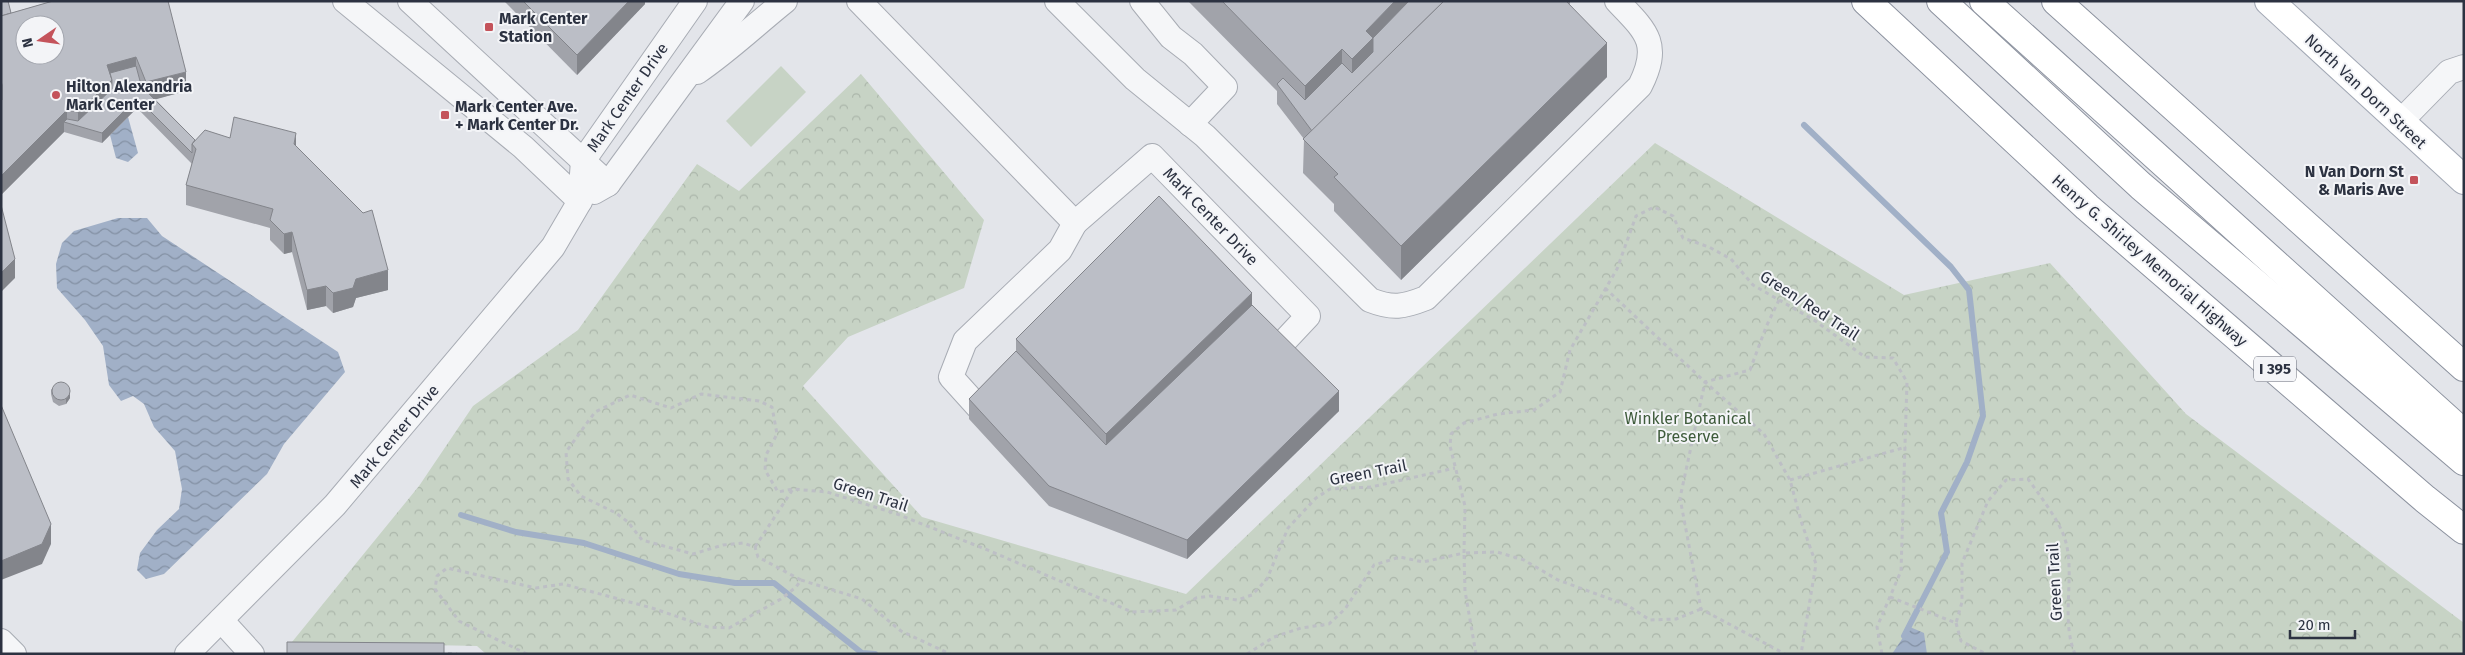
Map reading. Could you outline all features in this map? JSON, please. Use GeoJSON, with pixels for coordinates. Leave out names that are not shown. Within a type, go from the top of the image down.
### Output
{"type":"FeatureCollection","features":[{"type":"Feature","properties":{"kind":"main road"},"geometry":{"type":"LineString","coordinates":[[1846,1],[2087,207]]}},
{"type":"Feature","properties":{"kind":"main road","name":"Henry G. Shirley Memorial Highway"},"geometry":{"type":"LineString","coordinates":[[1866,1],[2087,207],[2410,486],[2464,530]]}},
{"type":"Feature","properties":{"kind":"main road"},"geometry":{"type":"LineString","coordinates":[[1941,1],[2141,186],[2464,461]]}},
{"type":"Feature","properties":{"kind":"main road"},"geometry":{"type":"LineString","coordinates":[[1984,1],[2464,434]]}},
{"type":"Feature","properties":{"kind":"main road"},"geometry":{"type":"LineString","coordinates":[[2056,1],[2464,367]]}},
{"type":"Feature","properties":{"kind":"main road"},"geometry":{"type":"LineString","coordinates":[[2062,1],[2107,48]]}},
{"type":"Feature","properties":{"kind":"main road","name":"North Van Dorn Street"},"geometry":{"type":"LineString","coordinates":[[2269,1],[2399,123],[2464,180]]}},
{"type":"Feature","properties":{"kind":"street"},"geometry":{"type":"LineString","coordinates":[[345,1],[523,146],[580,201]]}},
{"type":"Feature","properties":{"kind":"street"},"geometry":{"type":"LineString","coordinates":[[410,1],[608,184]]}},
{"type":"Feature","properties":{"kind":"street","name":"Mark Center Drive"},"geometry":{"type":"LineString","coordinates":[[186,654],[335,505],[553,247],[580,201],[583,160],[695,1]]}},
{"type":"Feature","properties":{"kind":"street","name":"Mark Center Drive"},"geometry":{"type":"LineString","coordinates":[[580,201],[608,184],[742,1]]}},
{"type":"Feature","properties":{"kind":"street","name":"Mark Center Drive"},"geometry":{"type":"LineString","coordinates":[[683,82],[720,56],[785,1]]}},
{"type":"Feature","properties":{"kind":"street"},"geometry":{"type":"LineString","coordinates":[[860,1],[1074,223]]}},
{"type":"Feature","properties":{"kind":"street"},"geometry":{"type":"LineString","coordinates":[[1056,1],[1134,79],[1205,136],[1370,300],[1387,307],[1407,306],[1426,298],[1640,86],[1650,66],[1650,43],[1639,24],[1617,1]]}},
{"type":"Feature","properties":{"kind":"street"},"geometry":{"type":"LineString","coordinates":[[1142,1],[1157,22],[1193,54],[1225,87],[1190,124]]}},
{"type":"Feature","properties":{"kind":"street"},"geometry":{"type":"LineString","coordinates":[[2399,123],[2449,72],[2464,67]]}},
{"type":"Feature","properties":{"kind":"street","name":"Mark Center Drive"},"geometry":{"type":"LineString","coordinates":[[979,408],[951,377],[965,341],[1060,250],[1074,223],[1152,156],[1308,316],[1277,349]]}},
{"type":"Feature","properties":{"kind":"street"},"geometry":{"type":"LineString","coordinates":[[221,620],[252,654]]}},
{"type":"Feature","properties":{"kind":"street"},"geometry":{"type":"LineString","coordinates":[[1,642],[14,654]]}},
{"type":"Feature","properties":{"kind":"path","name":"Green/Red Trail"},"geometry":{"type":"LineString","coordinates":[[1455,468],[1450,446],[1451,434],[1464,423],[1498,414],[1534,410],[1560,392],[1570,350],[1617,269],[1636,216],[1654,207],[1673,216],[1683,238],[1710,247],[1731,259],[1753,285],[1822,326],[1864,357],[1893,358],[1907,382],[1902,572],[1877,627],[1882,654]]}},
{"type":"Feature","properties":{"kind":"path"},"geometry":{"type":"LineString","coordinates":[[1605,288],[1705,382],[1764,434],[1790,480],[1802,524],[1816,564],[1801,654]]}},
{"type":"Feature","properties":{"kind":"path"},"geometry":{"type":"LineString","coordinates":[[1705,382],[1750,370],[1766,326],[1779,300]]}},
{"type":"Feature","properties":{"kind":"path"},"geometry":{"type":"LineString","coordinates":[[1701,609],[1680,498],[1705,382]]}},
{"type":"Feature","properties":{"kind":"path","name":"Green Trail"},"geometry":{"type":"LineString","coordinates":[[755,547],[743,543],[723,545],[694,554],[642,540],[628,522],[616,513],[580,496],[568,479],[566,452],[595,412],[630,395],[671,408],[700,394],[759,401],[772,407],[778,434],[766,456],[764,470],[778,492],[793,489],[827,492],[897,514],[990,551],[1132,612],[1176,610],[1196,598],[1210,596],[1237,600],[1252,595],[1267,579],[1288,528],[1316,498],[1330,489],[1371,487],[1455,468]]}},
{"type":"Feature","properties":{"kind":"path"},"geometry":{"type":"LineString","coordinates":[[1790,480],[1906,447]]}},
{"type":"Feature","properties":{"kind":"path"},"geometry":{"type":"LineString","coordinates":[[1455,468],[1465,506],[1465,591],[1476,654]]}},
{"type":"Feature","properties":{"kind":"path","name":"Green Trail"},"geometry":{"type":"LineString","coordinates":[[1956,623],[1962,602],[1962,563],[1988,501],[2006,480],[2028,479],[2065,538],[2069,574],[2069,639],[2075,654]]}},
{"type":"Feature","properties":{"kind":"path"},"geometry":{"type":"LineString","coordinates":[[793,489],[755,547],[758,557],[801,580],[862,599],[900,631],[950,654]]}},
{"type":"Feature","properties":{"kind":"path"},"geometry":{"type":"LineString","coordinates":[[1247,654],[1274,637],[1301,628],[1328,624],[1345,609],[1374,565],[1400,557],[1423,562],[1464,553],[1497,552],[1524,560],[1558,580],[1627,605],[1650,620],[1676,619],[1701,609],[1785,654]]}},
{"type":"Feature","properties":{"kind":"path"},"geometry":{"type":"LineString","coordinates":[[527,654],[459,621],[435,589],[437,576],[447,568],[536,588],[563,584],[652,608],[708,627],[730,628],[781,599],[796,587],[801,580]]}},
{"type":"Feature","properties":{"kind":"path"},"geometry":{"type":"LineString","coordinates":[[1890,597],[1956,623],[1961,641],[1986,654]]}},
{"type":"Feature","properties":{"kind":"path"},"geometry":{"type":"LineString","coordinates":[[436,653],[457,654]]}},
{"type":"Feature","properties":{"kind":"green space"},"geometry":{"type":"Polygon","coordinates":[[[781,66],[806,92],[751,147],[726,121],[781,66]]]}},
{"type":"Feature","properties":{"kind":"green space","name":"Winkler Botanical Preserve"},"geometry":{"type":"Polygon","coordinates":[[[861,74],[984,220],[964,288],[848,337],[803,386],[922,517],[1186,594],[1655,143],[1904,295],[2050,263],[2186,414],[2464,623],[2464,654],[486,654],[477,646],[292,642],[419,486],[473,406],[578,330],[697,164],[739,191],[861,74]]]}},
{"type":"Feature","properties":{"kind":"water"},"geometry":{"type":"Polygon","coordinates":[[[128,117],[138,153],[128,162],[116,158],[110,135],[128,117]]]}},
{"type":"Feature","properties":{"kind":"water"},"geometry":{"type":"Polygon","coordinates":[[[118,218],[147,218],[162,236],[338,352],[345,372],[284,444],[267,474],[164,574],[146,579],[137,570],[140,553],[157,530],[179,509],[182,489],[175,451],[154,427],[144,404],[133,396],[121,401],[109,385],[103,346],[85,320],[57,288],[56,264],[62,243],[74,231],[118,218]]]}},
{"type":"Feature","properties":{"kind":"water"},"geometry":{"type":"Polygon","coordinates":[[[1910,627],[1924,633],[1927,654],[1892,654],[1910,627]]]}},
{"type":"Feature","properties":{"kind":"building"},"geometry":{"type":"Polygon","coordinates":[[[1,1],[8,1],[11,13],[1,16],[1,1]]]}},
{"type":"Feature","properties":{"kind":"building","name":"Hilton Alexandria Mark Center"},"geometry":{"type":"Polygon","coordinates":[[[53,1],[168,1],[186,72],[146,82],[136,57],[107,65],[112,80],[78,112],[67,110],[1,176],[1,16],[53,1]]]}},
{"type":"Feature","properties":{"kind":"building"},"geometry":{"type":"Polygon","coordinates":[[[523,1],[629,1],[577,55],[523,1]]]}},
{"type":"Feature","properties":{"kind":"building"},"geometry":{"type":"Polygon","coordinates":[[[1222,1],[1395,1],[1366,31],[1373,38],[1352,59],[1342,49],[1305,86],[1222,1]]]}},
{"type":"Feature","properties":{"kind":"building"},"geometry":{"type":"Polygon","coordinates":[[[1409,1],[1444,1],[1312,131],[1277,84],[1283,78],[1305,100],[1342,63],[1352,73],[1373,52],[1373,38],[1409,1]]]}},
{"type":"Feature","properties":{"kind":"building"},"geometry":{"type":"Polygon","coordinates":[[[1444,1],[1566,1],[1607,43],[1401,246],[1334,177],[1338,174],[1303,139],[1444,1]]]}},
{"type":"Feature","properties":{"kind":"building"},"geometry":{"type":"Polygon","coordinates":[[[136,66],[143,92],[146,91],[195,140],[192,144],[192,153],[137,98],[102,133],[64,122],[67,119],[78,121],[112,89],[110,73],[136,66]]]}},
{"type":"Feature","properties":{"kind":"building"},"geometry":{"type":"Polygon","coordinates":[[[234,117],[296,133],[294,144],[363,213],[372,210],[388,270],[356,279],[353,288],[333,293],[326,286],[307,290],[292,232],[284,234],[270,220],[273,209],[186,185],[196,149],[192,144],[205,130],[230,138],[234,117]]]}},
{"type":"Feature","properties":{"kind":"building"},"geometry":{"type":"Polygon","coordinates":[[[1159,196],[1252,293],[1106,434],[1016,339],[1159,196]]]}},
{"type":"Feature","properties":{"kind":"building"},"geometry":{"type":"Polygon","coordinates":[[[1,205],[15,259],[1,273],[1,205]]]}},
{"type":"Feature","properties":{"kind":"building"},"geometry":{"type":"Polygon","coordinates":[[[1252,305],[1339,391],[1187,540],[1049,486],[969,399],[1016,351],[1106,445],[1252,305]]]}},
{"type":"Feature","properties":{"kind":"building"},"geometry":{"type":"Polygon","coordinates":[[[61,382],[67,385],[70,391],[67,397],[61,400],[55,397],[52,391],[55,385],[61,382]]]}},
{"type":"Feature","properties":{"kind":"building"},"geometry":{"type":"Polygon","coordinates":[[[1,405],[51,524],[42,544],[1,561],[1,405]]]}},
{"type":"Feature","properties":{"kind":"building"},"geometry":{"type":"Polygon","coordinates":[[[287,642],[444,643],[444,654],[287,654],[287,642]]]}},
{"type":"Feature","properties":{"kind":"waterway"},"geometry":{"type":"LineString","coordinates":[[1804,125],[1951,267],[1969,290],[1983,416],[1967,462],[1941,513],[1947,552],[1904,636]]}},
{"type":"Feature","properties":{"kind":"waterway"},"geometry":{"type":"LineString","coordinates":[[461,515],[516,532],[584,543],[679,574],[735,583],[774,583],[862,653],[875,654]]}},
{"type":"Feature","properties":{"kind":"place","name":"Mark Center Station"},"geometry":{"type":"Point","coordinates":[489,27]}},
{"type":"Feature","properties":{"kind":"place","name":"Hilton Alexandria Mark Center"},"geometry":{"type":"Point","coordinates":[56,95]}},
{"type":"Feature","properties":{"kind":"place","name":"Mark Center Ave. + Mark Center Dr."},"geometry":{"type":"Point","coordinates":[445,115]}},
{"type":"Feature","properties":{"kind":"place","name":"N Van Dorn St & Maris Ave"},"geometry":{"type":"Point","coordinates":[2414,180]}}]}
